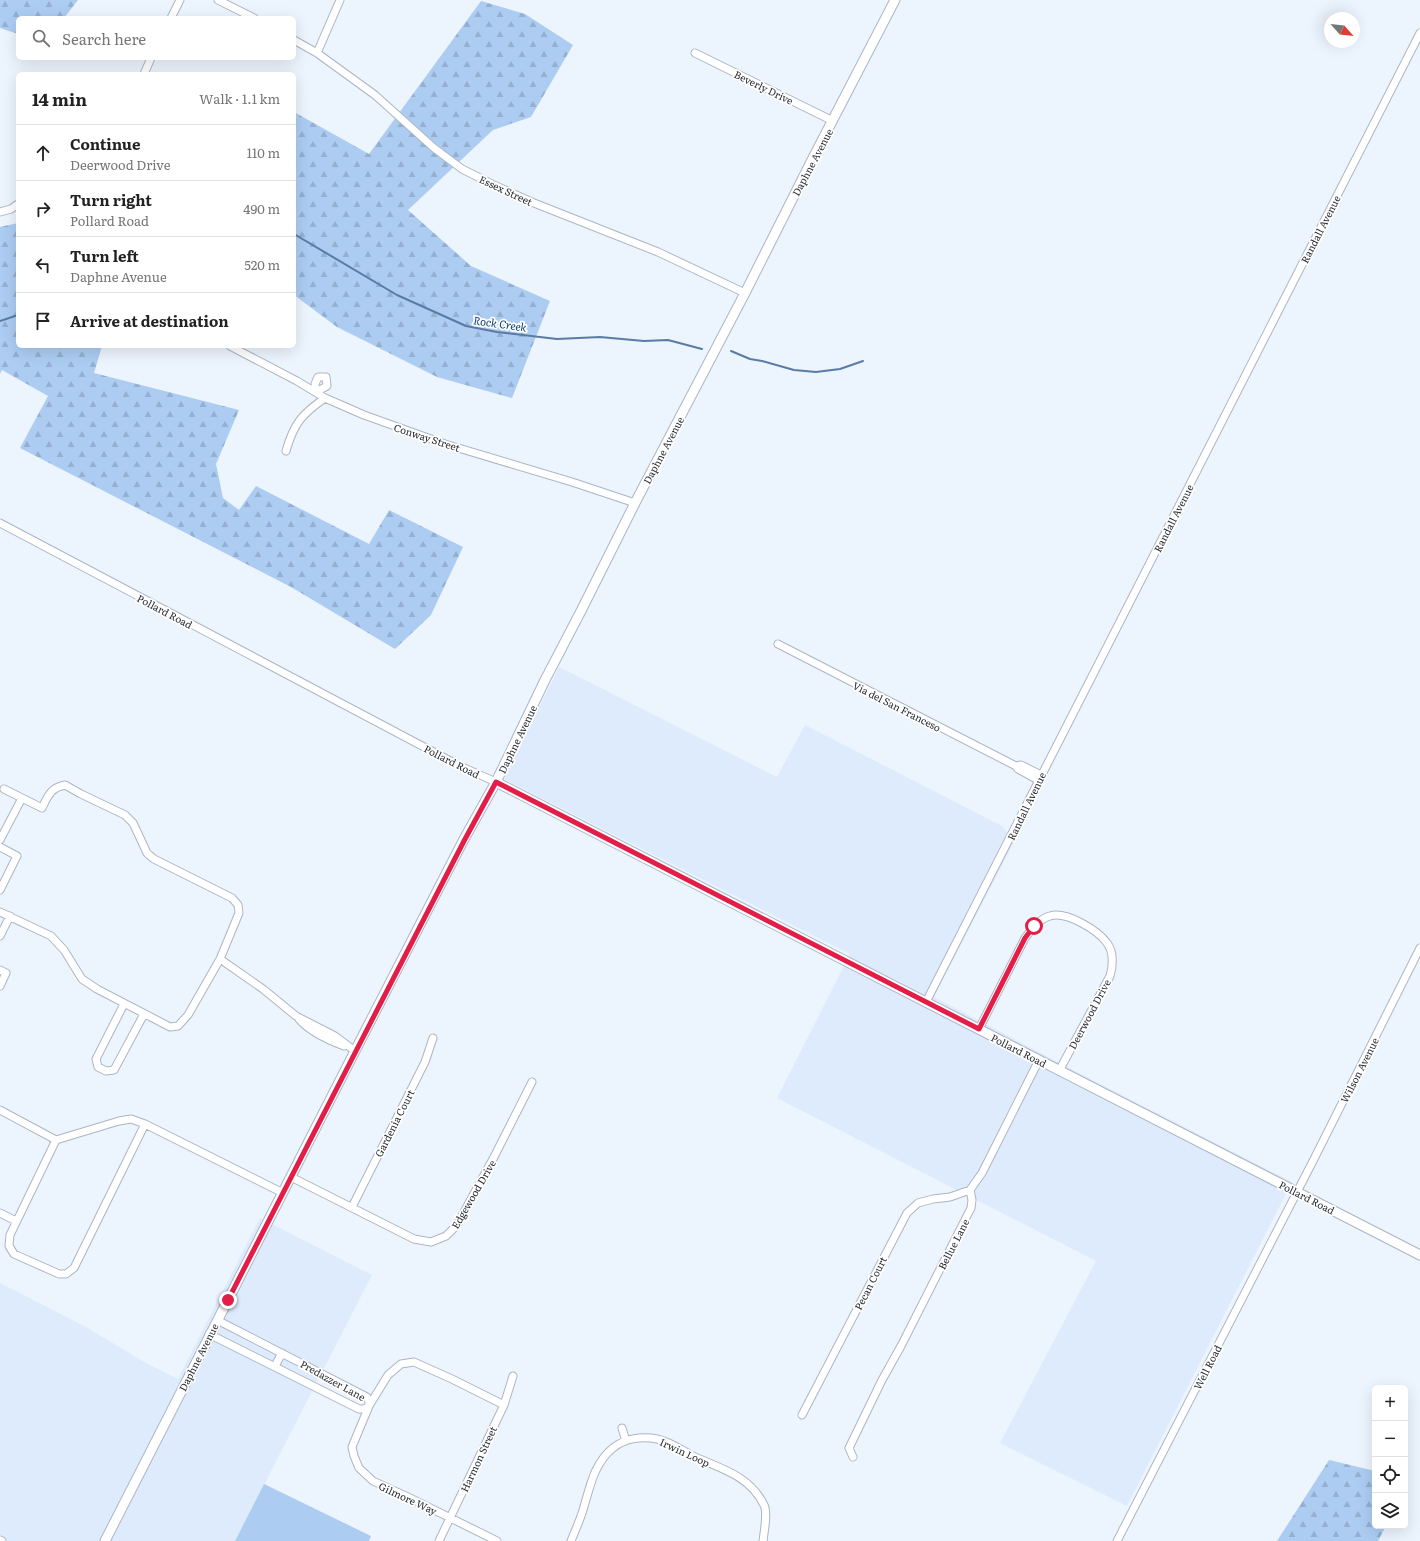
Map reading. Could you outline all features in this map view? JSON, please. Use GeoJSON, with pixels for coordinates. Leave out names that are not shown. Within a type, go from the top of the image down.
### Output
{"type":"FeatureCollection","features":[{"type":"Feature","properties":{"kind":"street"},"geometry":{"type":"LineString","coordinates":[[171,16],[180,0]]}},
{"type":"Feature","properties":{"kind":"street"},"geometry":{"type":"LineString","coordinates":[[218,0],[250,16]]}},
{"type":"Feature","properties":{"kind":"street"},"geometry":{"type":"LineString","coordinates":[[317,53],[340,0]]}},
{"type":"Feature","properties":{"kind":"street","name":"Daphne Avenue"},"geometry":{"type":"LineString","coordinates":[[104,1541],[355,1051],[496,782],[544,680],[581,611],[635,503],[745,293],[895,0]]}},
{"type":"Feature","properties":{"kind":"street","name":"Randall Avenue"},"geometry":{"type":"LineString","coordinates":[[926,1002],[1420,33]]}},
{"type":"Feature","properties":{"kind":"street","name":"Essex Street"},"geometry":{"type":"LineString","coordinates":[[296,41],[317,53],[375,95],[434,148],[462,169],[534,203],[658,252],[745,293]]}},
{"type":"Feature","properties":{"kind":"street","name":"Beverly Drive"},"geometry":{"type":"LineString","coordinates":[[695,53],[833,121]]}},
{"type":"Feature","properties":{"kind":"street"},"geometry":{"type":"LineString","coordinates":[[145,72],[150,60]]}},
{"type":"Feature","properties":{"kind":"street"},"geometry":{"type":"LineString","coordinates":[[0,212],[11,209],[16,205]]}},
{"type":"Feature","properties":{"kind":"street","name":"Conway Street"},"geometry":{"type":"LineString","coordinates":[[234,348],[325,398],[364,416],[635,503]]}},
{"type":"Feature","properties":{"kind":"street"},"geometry":{"type":"LineString","coordinates":[[286,450],[290,435],[298,422],[307,411],[325,398]]}},
{"type":"Feature","properties":{"kind":"street","name":"Pollard Road"},"geometry":{"type":"LineString","coordinates":[[0,523],[462,767],[496,782],[1420,1255]]}},
{"type":"Feature","properties":{"kind":"street","name":"Via del San Franceso"},"geometry":{"type":"LineString","coordinates":[[778,644],[1016,766],[1021,765],[1040,777]]}},
{"type":"Feature","properties":{"kind":"street"},"geometry":{"type":"LineString","coordinates":[[0,912],[51,936],[64,950],[82,979],[124,1004],[170,1027],[178,1026],[188,1015],[220,959],[239,913],[238,905],[232,898],[154,859],[147,852],[133,823],[125,815],[65,785],[57,786],[50,791],[42,808],[4,789]]}},
{"type":"Feature","properties":{"kind":"street"},"geometry":{"type":"LineString","coordinates":[[0,840],[22,798]]}},
{"type":"Feature","properties":{"kind":"street"},"geometry":{"type":"LineString","coordinates":[[0,847],[17,856],[0,890]]}},
{"type":"Feature","properties":{"kind":"street","name":"Deerwood Drive"},"geometry":{"type":"LineString","coordinates":[[979,1029],[1025,938],[1034,926],[1050,916],[1063,915],[1079,922],[1095,932],[1108,943],[1112,960],[1112,968],[1110,976],[1059,1071]]}},
{"type":"Feature","properties":{"kind":"street"},"geometry":{"type":"LineString","coordinates":[[0,936],[10,916]]}},
{"type":"Feature","properties":{"kind":"street","name":"Wilson Avenue"},"geometry":{"type":"LineString","coordinates":[[1296,1192],[1420,948]]}},
{"type":"Feature","properties":{"kind":"street"},"geometry":{"type":"LineString","coordinates":[[220,959],[263,989],[296,1016],[335,1036],[355,1051]]}},
{"type":"Feature","properties":{"kind":"street"},"geometry":{"type":"LineString","coordinates":[[0,970],[6,973],[0,986]]}},
{"type":"Feature","properties":{"kind":"street"},"geometry":{"type":"LineString","coordinates":[[124,1004],[96,1059],[98,1067],[106,1071],[114,1070],[144,1014]]}},
{"type":"Feature","properties":{"kind":"street","name":"Gardenia Court"},"geometry":{"type":"LineString","coordinates":[[352,1207],[425,1062],[433,1038]]}},
{"type":"Feature","properties":{"kind":"street"},"geometry":{"type":"LineString","coordinates":[[970,1190],[982,1173],[1039,1060]]}},
{"type":"Feature","properties":{"kind":"street","name":"Edgewood Drive"},"geometry":{"type":"LineString","coordinates":[[291,1177],[414,1239],[431,1242],[446,1236],[457,1225],[532,1082]]}},
{"type":"Feature","properties":{"kind":"street"},"geometry":{"type":"LineString","coordinates":[[0,1110],[56,1140],[119,1121],[131,1119],[145,1124],[283,1193]]}},
{"type":"Feature","properties":{"kind":"street"},"geometry":{"type":"LineString","coordinates":[[56,1140],[16,1221],[10,1235],[9,1246],[14,1254],[59,1274],[66,1274],[74,1268],[145,1124]]}},
{"type":"Feature","properties":{"kind":"street","name":"Pecan Court"},"geometry":{"type":"LineString","coordinates":[[802,1415],[907,1213],[918,1203],[950,1197],[970,1190]]}},
{"type":"Feature","properties":{"kind":"street","name":"Bellue Lane"},"geometry":{"type":"LineString","coordinates":[[853,1457],[849,1448],[859,1427],[972,1208],[970,1190]]}},
{"type":"Feature","properties":{"kind":"street","name":"Well Road"},"geometry":{"type":"LineString","coordinates":[[1117,1541],[1296,1192]]}},
{"type":"Feature","properties":{"kind":"street"},"geometry":{"type":"LineString","coordinates":[[0,1213],[16,1221]]}},
{"type":"Feature","properties":{"kind":"street","name":"Predazzer Lane"},"geometry":{"type":"LineString","coordinates":[[209,1334],[359,1409],[364,1409],[369,1406],[367,1396],[217,1320]]}},
{"type":"Feature","properties":{"kind":"street"},"geometry":{"type":"LineString","coordinates":[[275,1366],[282,1352]]}},
{"type":"Feature","properties":{"kind":"street","name":"Gilmore Way"},"geometry":{"type":"LineString","coordinates":[[497,1541],[373,1482],[359,1468],[352,1447],[369,1406],[388,1375],[401,1364],[414,1362],[504,1405]]}},
{"type":"Feature","properties":{"kind":"street","name":"Harmon Street"},"geometry":{"type":"LineString","coordinates":[[439,1541],[504,1405],[514,1376]]}},
{"type":"Feature","properties":{"kind":"street"},"geometry":{"type":"LineString","coordinates":[[622,1428],[626,1440]]}},
{"type":"Feature","properties":{"kind":"street","name":"Irwin Loop"},"geometry":{"type":"LineString","coordinates":[[571,1541],[583,1511],[594,1474],[602,1460],[613,1447],[626,1440],[642,1438],[656,1439],[669,1443],[739,1477],[754,1490],[764,1506],[764,1541]]}},
{"type":"Feature","properties":{"kind":"shaded area"},"geometry":{"type":"Polygon","coordinates":[[[559,667],[777,777],[805,725],[1002,826],[1014,842],[934,997],[1292,1182],[1127,1506],[1000,1443],[1096,1261],[777,1098],[850,954],[504,779],[559,667]]]}},
{"type":"Feature","properties":{"kind":"shaded area"},"geometry":{"type":"Polygon","coordinates":[[[260,1218],[372,1275],[235,1541],[0,1541],[0,1283],[84,1326],[146,1363],[178,1379],[260,1218]]]}},
{"type":"Feature","properties":{"kind":"green space"},"geometry":{"type":"Polygon","coordinates":[[[0,0],[78,0],[66,16],[16,16],[16,33],[0,28],[0,0]]]}},
{"type":"Feature","properties":{"kind":"green space"},"geometry":{"type":"Polygon","coordinates":[[[481,1],[525,14],[573,45],[531,117],[493,130],[408,210],[471,266],[550,301],[512,398],[437,377],[337,327],[296,296],[296,113],[369,154],[481,1]]]}},
{"type":"Feature","properties":{"kind":"green space"},"geometry":{"type":"Polygon","coordinates":[[[16,223],[16,348],[101,348],[94,373],[239,410],[216,464],[223,498],[239,510],[256,486],[369,544],[389,510],[463,547],[431,615],[395,649],[291,587],[20,448],[48,396],[2,370],[0,374],[0,227],[16,223]]]}},
{"type":"Feature","properties":{"kind":"green space"},"geometry":{"type":"Polygon","coordinates":[[[1329,1460],[1372,1470],[1372,1529],[1384,1529],[1378,1541],[1277,1541],[1329,1460]]]}},
{"type":"Feature","properties":{"kind":"green space"},"geometry":{"type":"Polygon","coordinates":[[[264,1484],[371,1536],[369,1541],[235,1541],[264,1484]]]}},
{"type":"Feature","properties":{"kind":"waterway","name":"Rock Creek"},"geometry":{"type":"LineString","coordinates":[[296,235],[397,295],[466,326],[497,332],[557,339],[600,337],[644,341],[668,340],[702,349]]}},
{"type":"Feature","properties":{"kind":"waterway","name":"Rock Creek"},"geometry":{"type":"LineString","coordinates":[[0,321],[16,316]]}},
{"type":"Feature","properties":{"kind":"waterway","name":"Rock Creek"},"geometry":{"type":"LineString","coordinates":[[731,351],[750,359],[794,370],[816,372],[840,369],[863,361]]}},
{"type":"Feature","properties":{"kind":"route"},"geometry":{"type":"LineString","coordinates":[[228,1300],[355,1051],[496,782],[979,1029],[1025,938],[1034,926]]}}]}
